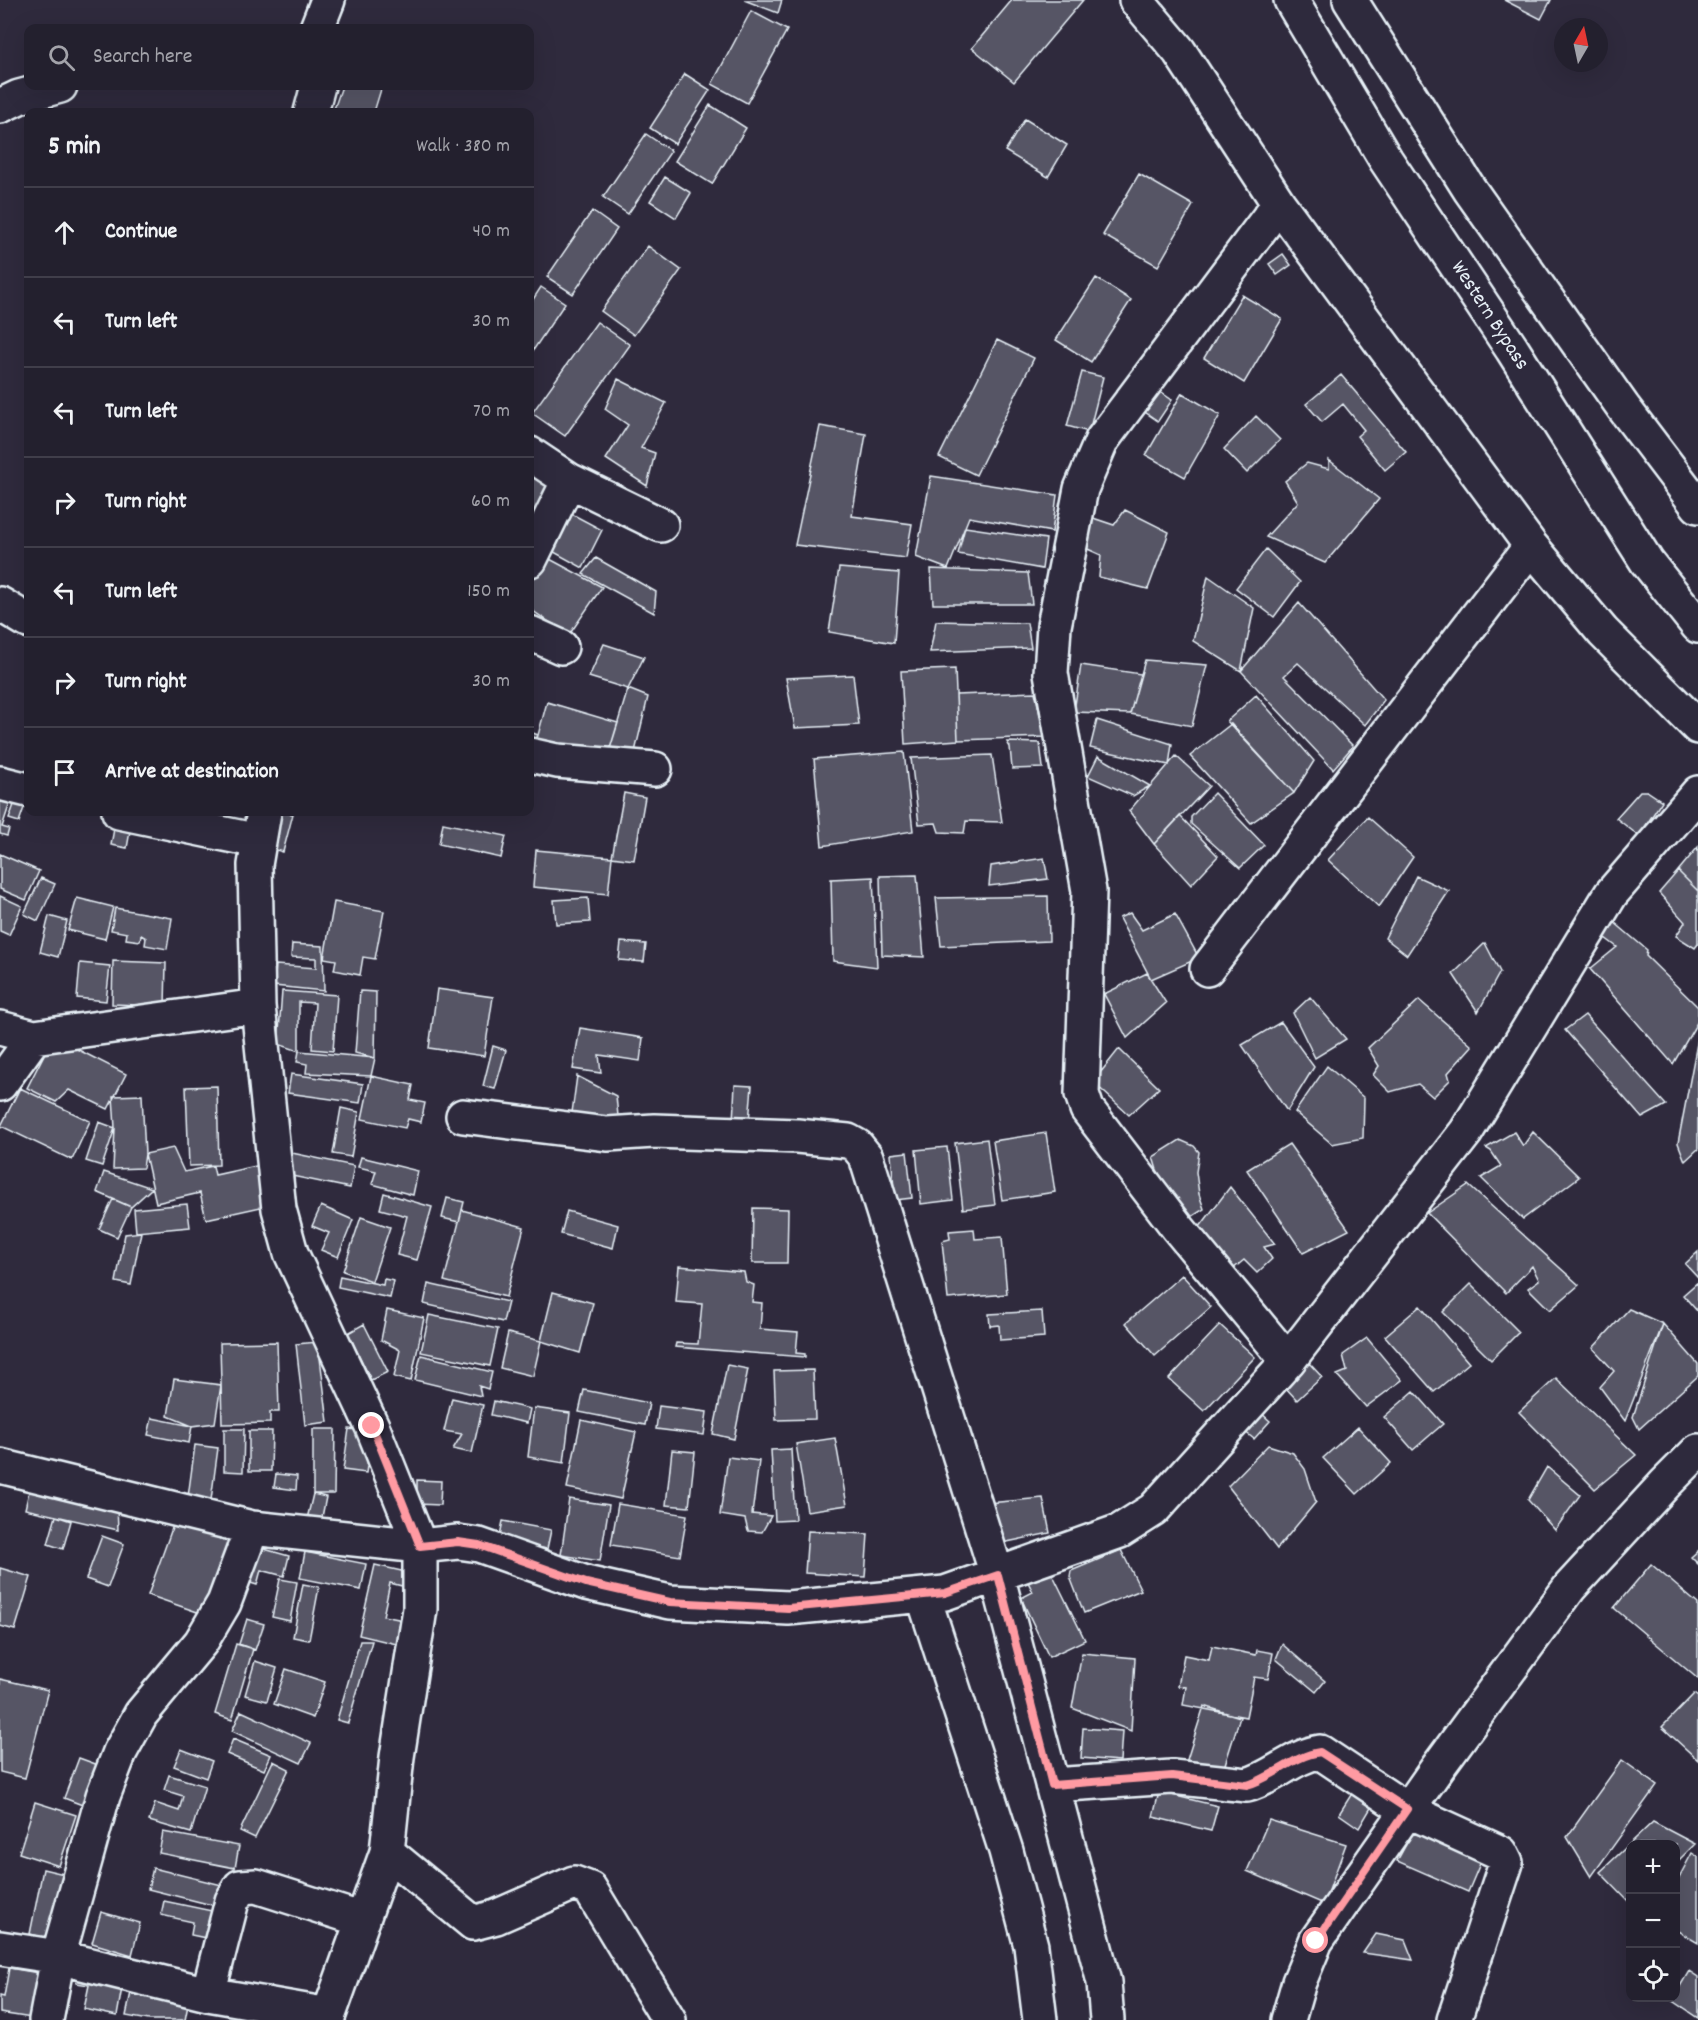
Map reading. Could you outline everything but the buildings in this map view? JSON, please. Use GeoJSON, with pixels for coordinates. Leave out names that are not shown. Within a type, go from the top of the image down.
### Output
{"type":"FeatureCollection","features":[{"type":"Feature","properties":{"kind":"street"},"geometry":{"type":"LineString","coordinates":[[319,24],[328,0]]}},
{"type":"Feature","properties":{"kind":"street"},"geometry":{"type":"LineString","coordinates":[[1136,0],[1179,51],[1279,204],[1531,546],[1603,632],[1698,727]]}},
{"type":"Feature","properties":{"kind":"street","name":"Western Bypass"},"geometry":{"type":"LineString","coordinates":[[1290,0],[1386,160],[1512,349],[1647,562],[1698,626]]}},
{"type":"Feature","properties":{"kind":"street"},"geometry":{"type":"LineString","coordinates":[[1350,0],[1470,190],[1623,407],[1698,506]]}},
{"type":"Feature","properties":{"kind":"street"},"geometry":{"type":"LineString","coordinates":[[0,106],[19,97],[45,90]]}},
{"type":"Feature","properties":{"kind":"street"},"geometry":{"type":"LineString","coordinates":[[312,108],[317,90]]}},
{"type":"Feature","properties":{"kind":"street"},"geometry":{"type":"LineString","coordinates":[[1279,204],[1102,440],[1081,489],[1054,626],[1051,673],[1089,891],[1082,1094],[1087,1108],[1178,1228],[1288,1361]]}},
{"type":"Feature","properties":{"kind":"street"},"geometry":{"type":"LineString","coordinates":[[534,457],[569,480],[662,525]]}},
{"type":"Feature","properties":{"kind":"street"},"geometry":{"type":"LineString","coordinates":[[534,552],[569,480]]}},
{"type":"Feature","properties":{"kind":"street"},"geometry":{"type":"LineString","coordinates":[[1207,969],[1531,546]]}},
{"type":"Feature","properties":{"kind":"street"},"geometry":{"type":"LineString","coordinates":[[0,604],[24,619]]}},
{"type":"Feature","properties":{"kind":"street"},"geometry":{"type":"LineString","coordinates":[[534,635],[561,647]]}},
{"type":"Feature","properties":{"kind":"street"},"geometry":{"type":"LineString","coordinates":[[534,756],[557,761],[655,769]]}},
{"type":"Feature","properties":{"kind":"street"},"geometry":{"type":"LineString","coordinates":[[0,783],[24,789]]}},
{"type":"Feature","properties":{"kind":"street"},"geometry":{"type":"LineString","coordinates":[[0,1466],[252,1528],[420,1546],[458,1542],[479,1545],[586,1583],[670,1602],[788,1608],[945,1593],[1120,1531],[1153,1510],[1288,1361],[1466,1132],[1611,894],[1698,793]]}},
{"type":"Feature","properties":{"kind":"street"},"geometry":{"type":"LineString","coordinates":[[0,1947],[58,1957],[208,1994],[328,2018],[387,1852],[397,1757],[420,1609],[420,1546],[372,1426],[291,1253],[279,1209],[258,1006],[255,865],[261,826],[160,816]]}},
{"type":"Feature","properties":{"kind":"street"},"geometry":{"type":"LineString","coordinates":[[0,1028],[34,1037],[258,1006]]}},
{"type":"Feature","properties":{"kind":"street"},"geometry":{"type":"LineString","coordinates":[[0,1084],[34,1037]]}},
{"type":"Feature","properties":{"kind":"street"},"geometry":{"type":"LineString","coordinates":[[463,1116],[607,1134],[654,1131],[848,1140],[867,1156],[998,1575],[1104,1982],[1107,2020]]}},
{"type":"Feature","properties":{"kind":"street"},"geometry":{"type":"LineString","coordinates":[[1288,2020],[1299,1982],[1316,1941],[1407,1809],[1570,1587],[1698,1451]]}},
{"type":"Feature","properties":{"kind":"street"},"geometry":{"type":"LineString","coordinates":[[46,2020],[58,1957],[103,1796],[120,1752],[141,1714],[201,1642],[224,1603],[252,1528]]}},
{"type":"Feature","properties":{"kind":"street"},"geometry":{"type":"LineString","coordinates":[[923,1595],[1006,1851],[1031,1946],[1040,2020]]}},
{"type":"Feature","properties":{"kind":"street"},"geometry":{"type":"LineString","coordinates":[[1052,1785],[1172,1776],[1247,1785],[1258,1782],[1308,1754],[1320,1752],[1407,1809],[1501,1853],[1506,1863],[1454,2020]]}},
{"type":"Feature","properties":{"kind":"street"},"geometry":{"type":"LineString","coordinates":[[387,1852],[472,1923],[496,1917],[574,1883],[590,1889],[669,2020]]}},
{"type":"Feature","properties":{"kind":"street"},"geometry":{"type":"LineString","coordinates":[[208,1994],[232,1901],[240,1887],[256,1886],[363,1920]]}},
{"type":"Feature","properties":{"kind":"route"},"geometry":{"type":"LineString","coordinates":[[372,1426],[420,1546],[458,1542],[479,1545],[586,1583],[670,1602],[788,1608],[945,1593],[998,1575],[1052,1785],[1172,1776],[1247,1785],[1258,1782],[1308,1754],[1320,1752],[1407,1809],[1316,1941]]}}]}
